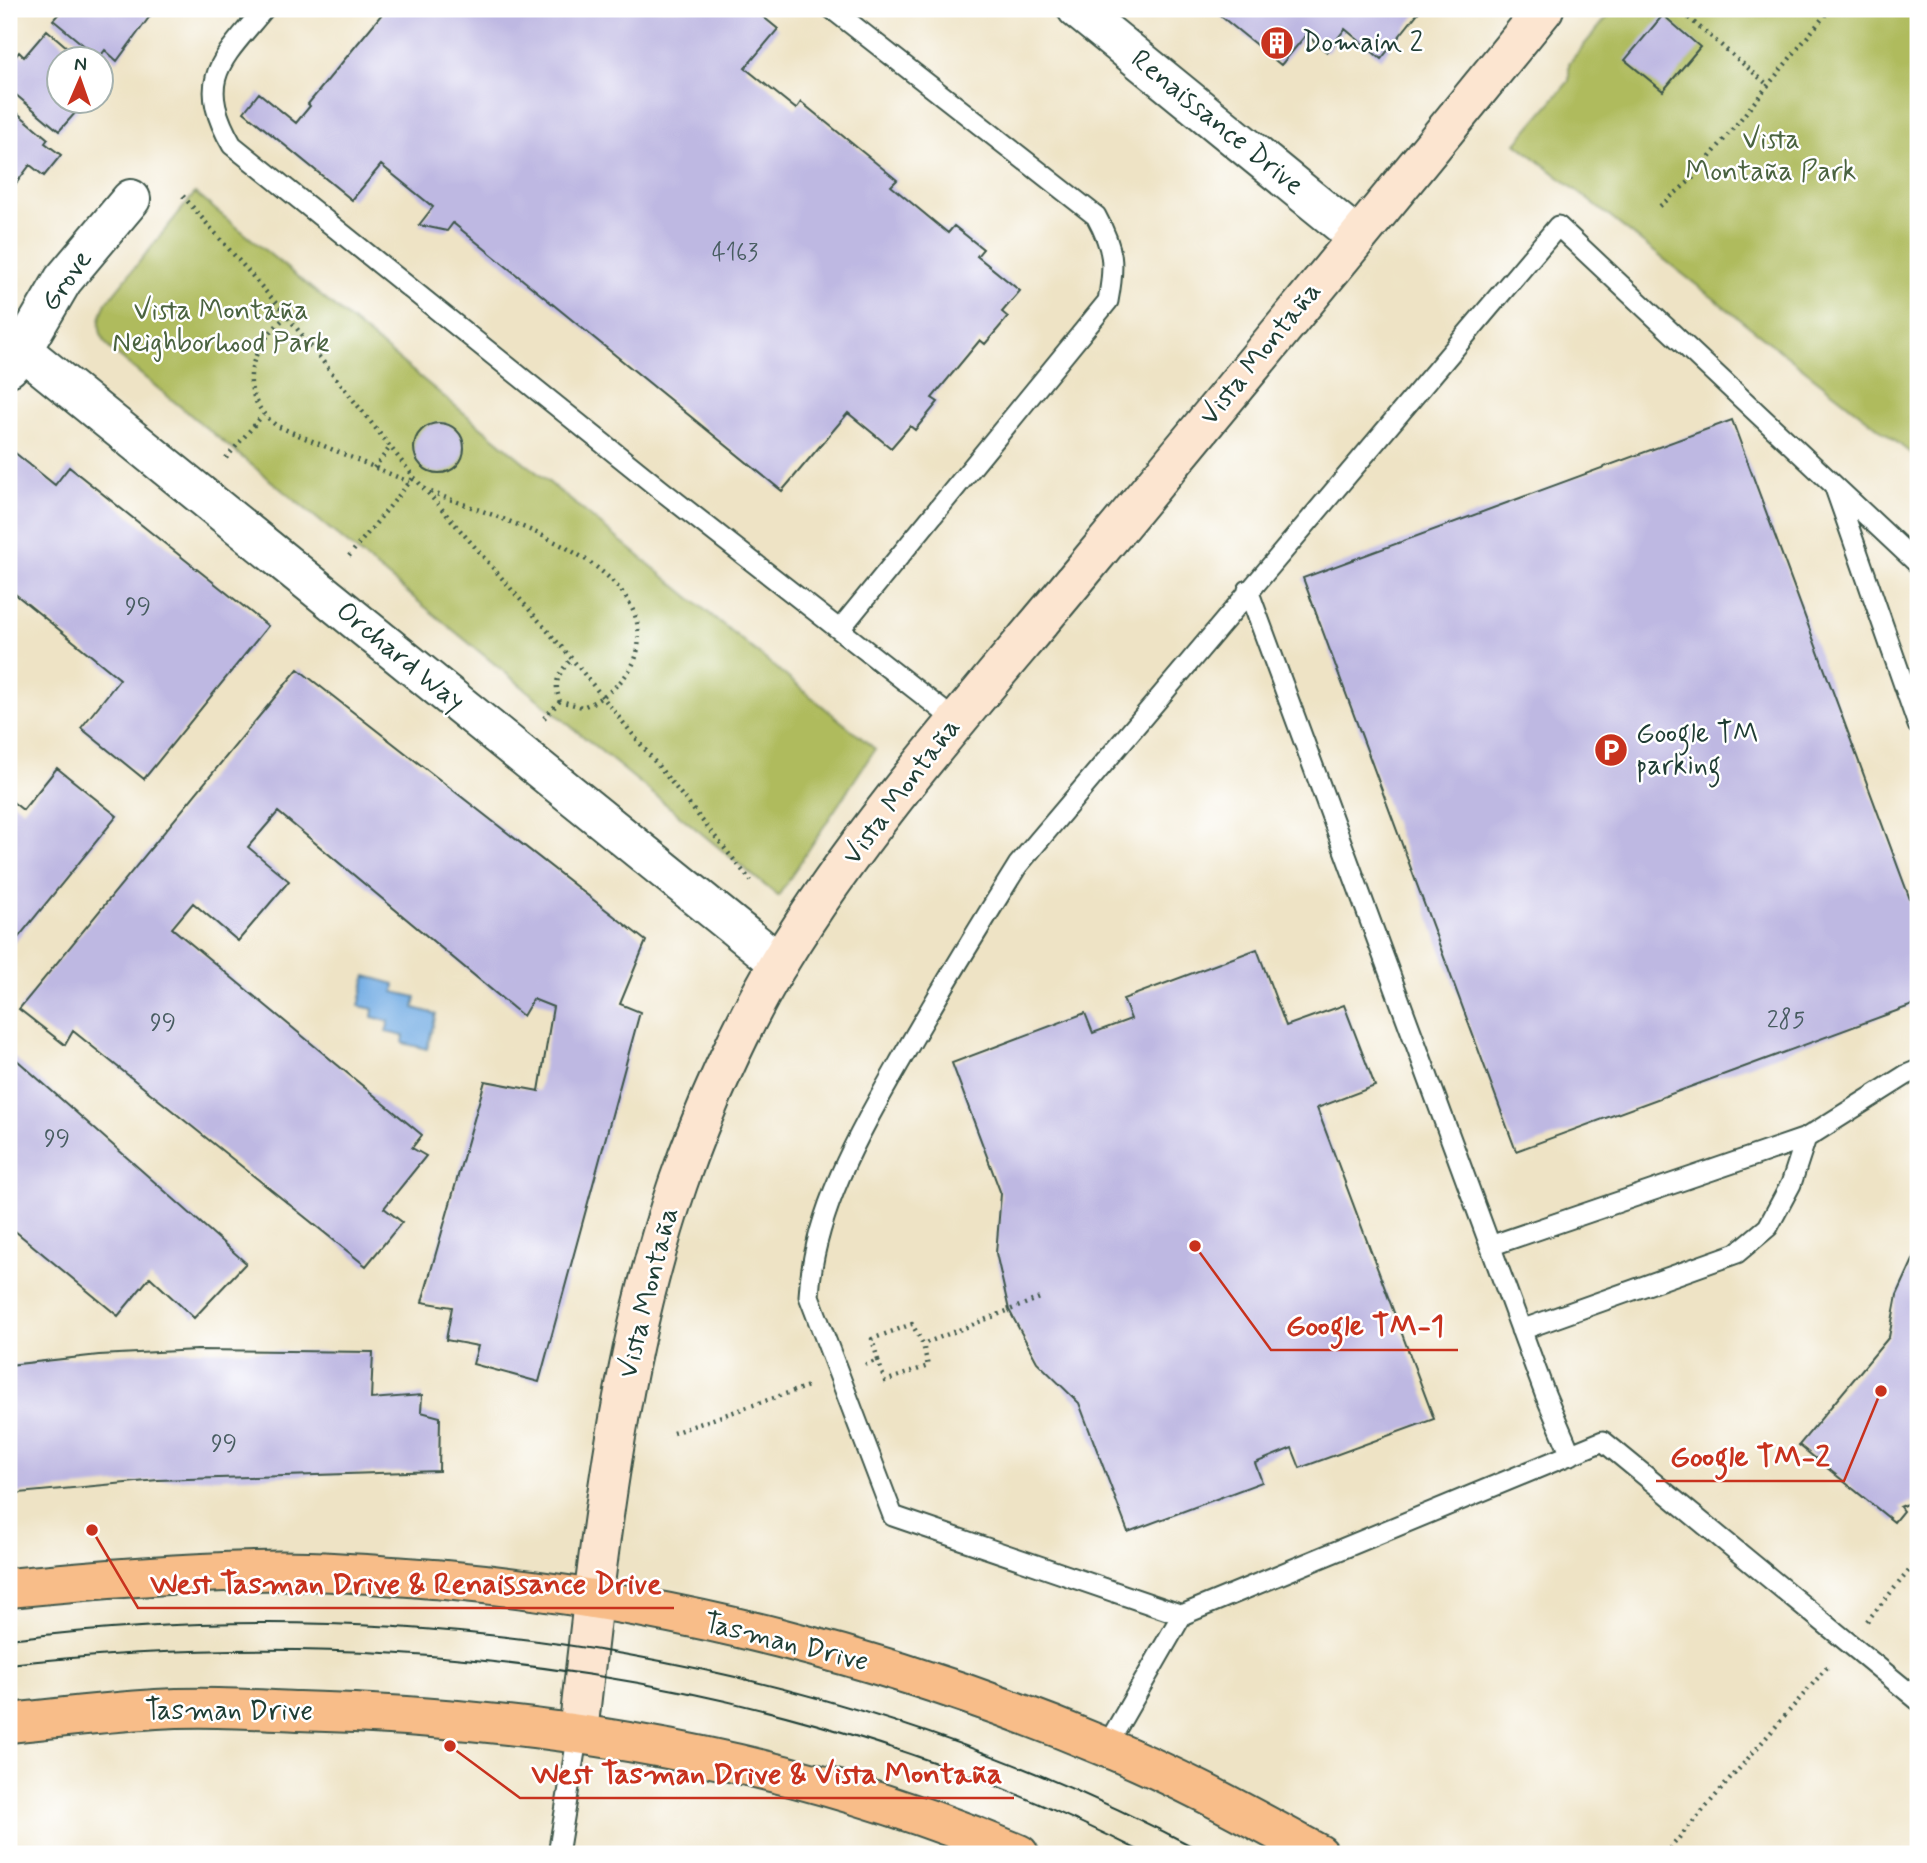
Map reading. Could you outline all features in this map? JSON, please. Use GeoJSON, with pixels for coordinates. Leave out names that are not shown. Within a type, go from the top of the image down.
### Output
{"type":"FeatureCollection","features":[{"type":"Feature","properties":{"kind":"main road","name":"Vista Montaña"},"geometry":{"type":"LineString","coordinates":[[578,1733],[615,1434],[653,1263],[678,1181],[710,1100],[779,963],[841,873],[956,721],[1544,9]]}},
{"type":"Feature","properties":{"kind":"main road","name":"Tasman Drive"},"geometry":{"type":"LineString","coordinates":[[9,1588],[256,1571],[384,1575],[500,1586],[593,1599],[786,1640],[882,1667],[1106,1747],[1240,1810],[1319,1854]]}},
{"type":"Feature","properties":{"kind":"main road","name":"Tasman Drive"},"geometry":{"type":"LineString","coordinates":[[9,1723],[158,1709],[255,1709],[384,1713],[578,1733],[835,1788],[956,1828],[1019,1854]]}},
{"type":"Feature","properties":{"kind":"street","name":"Renaissance Drive"},"geometry":{"type":"LineString","coordinates":[[1077,9],[1357,237]]}},
{"type":"Feature","properties":{"kind":"street","name":"Grove"},"geometry":{"type":"LineString","coordinates":[[15,359],[63,280],[131,199]]}},
{"type":"Feature","properties":{"kind":"street","name":"Orchard Way"},"geometry":{"type":"LineString","coordinates":[[15,359],[779,963]]}},
{"type":"Feature","properties":{"kind":"lane"},"geometry":{"type":"LineString","coordinates":[[264,9],[221,61],[213,86],[219,122],[232,145],[956,721]]}},
{"type":"Feature","properties":{"kind":"lane"},"geometry":{"type":"LineString","coordinates":[[832,9],[1096,216],[1109,239],[1114,267],[1108,301],[840,629]]}},
{"type":"Feature","properties":{"kind":"lane"},"geometry":{"type":"LineString","coordinates":[[1182,1615],[892,1516],[809,1296],[811,1261],[837,1186],[872,1110],[952,970],[1018,865],[1558,226],[1918,564]]}},
{"type":"Feature","properties":{"kind":"lane"},"geometry":{"type":"LineString","coordinates":[[1833,484],[1918,725]]}},
{"type":"Feature","properties":{"kind":"lane"},"geometry":{"type":"LineString","coordinates":[[1248,590],[1521,1330],[1571,1455]]}},
{"type":"Feature","properties":{"kind":"lane"},"geometry":{"type":"LineString","coordinates":[[1490,1246],[1806,1138],[1918,1070]]}},
{"type":"Feature","properties":{"kind":"lane"},"geometry":{"type":"LineString","coordinates":[[1521,1330],[1737,1253],[1768,1227],[1791,1184],[1806,1138]]}},
{"type":"Feature","properties":{"kind":"lane"},"geometry":{"type":"LineString","coordinates":[[1106,1747],[1182,1615],[1490,1485],[1603,1441],[1918,1700]]}},
{"type":"Feature","properties":{"kind":"lane"},"geometry":{"type":"LineString","coordinates":[[558,1854],[578,1733]]}},
{"type":"Feature","properties":{"kind":"path"},"geometry":{"type":"LineString","coordinates":[[1678,9],[1767,84]]}},
{"type":"Feature","properties":{"kind":"path"},"geometry":{"type":"LineString","coordinates":[[1660,206],[1692,179],[1830,9]]}},
{"type":"Feature","properties":{"kind":"path"},"geometry":{"type":"LineString","coordinates":[[183,196],[287,316],[414,477],[430,492],[572,659],[751,881]]}},
{"type":"Feature","properties":{"kind":"path"},"geometry":{"type":"LineString","coordinates":[[287,316],[267,333],[253,362],[252,391],[262,415],[277,426],[409,482]]}},
{"type":"Feature","properties":{"kind":"path"},"geometry":{"type":"LineString","coordinates":[[226,458],[262,415]]}},
{"type":"Feature","properties":{"kind":"path"},"geometry":{"type":"LineString","coordinates":[[374,468],[391,446]]}},
{"type":"Feature","properties":{"kind":"path"},"geometry":{"type":"LineString","coordinates":[[349,556],[414,477]]}},
{"type":"Feature","properties":{"kind":"path"},"geometry":{"type":"LineString","coordinates":[[430,492],[577,553],[611,576],[635,609],[640,638],[635,662],[602,696],[582,707],[560,701]]}},
{"type":"Feature","properties":{"kind":"path"},"geometry":{"type":"LineString","coordinates":[[560,701],[556,679],[572,659]]}},
{"type":"Feature","properties":{"kind":"path"},"geometry":{"type":"LineString","coordinates":[[544,718],[560,701]]}},
{"type":"Feature","properties":{"kind":"path"},"geometry":{"type":"LineString","coordinates":[[878,1360],[886,1381],[928,1366],[923,1344]]}},
{"type":"Feature","properties":{"kind":"path"},"geometry":{"type":"LineString","coordinates":[[1665,1854],[1918,1560]]}},
{"type":"Feature","properties":{"kind":"green space","name":"Vista Montaña Park"},"geometry":{"type":"Polygon","coordinates":[[[1614,9],[1918,9],[1918,459],[1516,143],[1569,81],[1569,63],[1614,9]]]}},
{"type":"Feature","properties":{"kind":"green space","name":"Vista Montaña Neighborhood Park"},"geometry":{"type":"Polygon","coordinates":[[[195,193],[875,749],[778,896],[110,349],[100,327],[106,303],[195,193]]]}},
{"type":"Feature","properties":{"kind":"water"},"geometry":{"type":"Polygon","coordinates":[[[366,976],[395,984],[394,992],[416,997],[414,1008],[436,1014],[427,1049],[403,1043],[404,1036],[386,1032],[389,1021],[372,1017],[373,1009],[359,1006],[366,976]]]}},
{"type":"Feature","properties":{"kind":"building"},"geometry":{"type":"Polygon","coordinates":[[[63,9],[149,9],[153,12],[117,61],[116,46],[84,46],[53,20],[63,9]]]}},
{"type":"Feature","properties":{"kind":"building"},"geometry":{"type":"Polygon","coordinates":[[[386,9],[758,9],[756,11],[778,29],[745,68],[796,109],[801,102],[897,180],[891,186],[948,233],[954,226],[983,249],[977,256],[1020,291],[1002,312],[1008,317],[985,344],[980,340],[932,398],[938,402],[915,430],[910,426],[891,448],[848,413],[782,491],[453,223],[447,231],[419,225],[433,207],[381,165],[352,200],[244,112],[259,93],[296,123],[310,106],[308,104],[386,9]]]}},
{"type":"Feature","properties":{"kind":"building","name":"Domain 2"},"geometry":{"type":"Polygon","coordinates":[[[1212,9],[1421,9],[1381,59],[1345,29],[1327,52],[1306,35],[1281,65],[1212,9]]]}},
{"type":"Feature","properties":{"kind":"building"},"geometry":{"type":"Polygon","coordinates":[[[1663,15],[1700,47],[1663,91],[1625,60],[1663,15]]]}},
{"type":"Feature","properties":{"kind":"building"},"geometry":{"type":"Polygon","coordinates":[[[47,30],[66,46],[46,46],[46,116],[72,116],[59,131],[9,89],[9,64],[19,52],[24,57],[47,30]]]}},
{"type":"Feature","properties":{"kind":"building"},"geometry":{"type":"Polygon","coordinates":[[[9,106],[48,139],[45,143],[61,155],[44,176],[30,165],[12,189],[9,186],[9,106]]]}},
{"type":"Feature","properties":{"kind":"building","name":"Google TM parking"},"geometry":{"type":"Polygon","coordinates":[[[1732,420],[1918,921],[1918,1003],[1516,1151],[1303,578],[1732,420]]]}},
{"type":"Feature","properties":{"kind":"building"},"geometry":{"type":"Polygon","coordinates":[[[439,423],[457,430],[464,448],[457,466],[439,473],[421,466],[414,448],[421,430],[439,423]]]}},
{"type":"Feature","properties":{"kind":"building"},"geometry":{"type":"Polygon","coordinates":[[[9,448],[55,485],[69,467],[268,626],[144,779],[81,728],[120,679],[9,589],[9,448]]]}},
{"type":"Feature","properties":{"kind":"building"},"geometry":{"type":"Polygon","coordinates":[[[298,669],[646,941],[620,1004],[640,1012],[539,1382],[473,1364],[478,1346],[446,1340],[452,1307],[422,1302],[485,1081],[539,1091],[553,1007],[533,999],[523,1016],[278,812],[248,847],[289,881],[238,941],[193,903],[172,928],[422,1135],[412,1148],[426,1156],[384,1208],[402,1222],[366,1266],[73,1031],[65,1045],[19,1009],[298,669]]]}},
{"type":"Feature","properties":{"kind":"building"},"geometry":{"type":"Polygon","coordinates":[[[57,768],[117,816],[9,949],[9,799],[23,810],[57,768]]]}},
{"type":"Feature","properties":{"kind":"building"},"geometry":{"type":"Polygon","coordinates":[[[1257,949],[1286,1026],[1344,1005],[1375,1086],[1317,1108],[1434,1419],[1300,1468],[1292,1448],[1255,1463],[1262,1482],[1128,1532],[1079,1403],[1037,1362],[1009,1310],[996,1253],[1001,1194],[952,1063],[1085,1013],[1093,1033],[1131,1019],[1123,999],[1257,949]]]}},
{"type":"Feature","properties":{"kind":"building"},"geometry":{"type":"Polygon","coordinates":[[[9,1053],[246,1263],[194,1318],[150,1277],[118,1316],[9,1226],[9,1053]]]}},
{"type":"Feature","properties":{"kind":"building"},"geometry":{"type":"Polygon","coordinates":[[[1918,1249],[1918,1499],[1900,1507],[1903,1511],[1894,1522],[1799,1445],[1889,1337],[1897,1295],[1918,1249]]]}},
{"type":"Feature","properties":{"kind":"building"},"geometry":{"type":"Polygon","coordinates":[[[197,1350],[373,1352],[371,1399],[422,1395],[421,1412],[440,1417],[439,1471],[158,1480],[9,1494],[9,1365],[99,1355],[197,1350]]]}},
{"type":"Feature","properties":{"kind":"tram line"},"geometry":{"type":"LineString","coordinates":[[9,1639],[163,1626],[318,1624],[472,1633],[624,1654],[775,1687],[923,1731],[1067,1787],[1207,1854]]}},
{"type":"Feature","properties":{"kind":"tram line"},"geometry":{"type":"LineString","coordinates":[[9,1664],[156,1652],[303,1650],[448,1657],[592,1675],[734,1703],[874,1742],[1011,1792],[1146,1854]]}},
{"type":"Feature","properties":{"kind":"place","name":"Domain 2"},"geometry":{"type":"Point","coordinates":[1277,43]}},
{"type":"Feature","properties":{"kind":"place","name":"Google TM parking"},"geometry":{"type":"Point","coordinates":[1611,750]}},
{"type":"Feature","properties":{"kind":"place","name":"Google TM-1"},"geometry":{"type":"Point","coordinates":[1195,1246]}},
{"type":"Feature","properties":{"kind":"place","name":"Google TM-2"},"geometry":{"type":"Point","coordinates":[1881,1391]}},
{"type":"Feature","properties":{"kind":"place","name":"West Tasman Drive & Renaissance Drive"},"geometry":{"type":"Point","coordinates":[92,1530]}},
{"type":"Feature","properties":{"kind":"place","name":"West Tasman Drive & Vista Montaña"},"geometry":{"type":"Point","coordinates":[450,1746]}}]}
